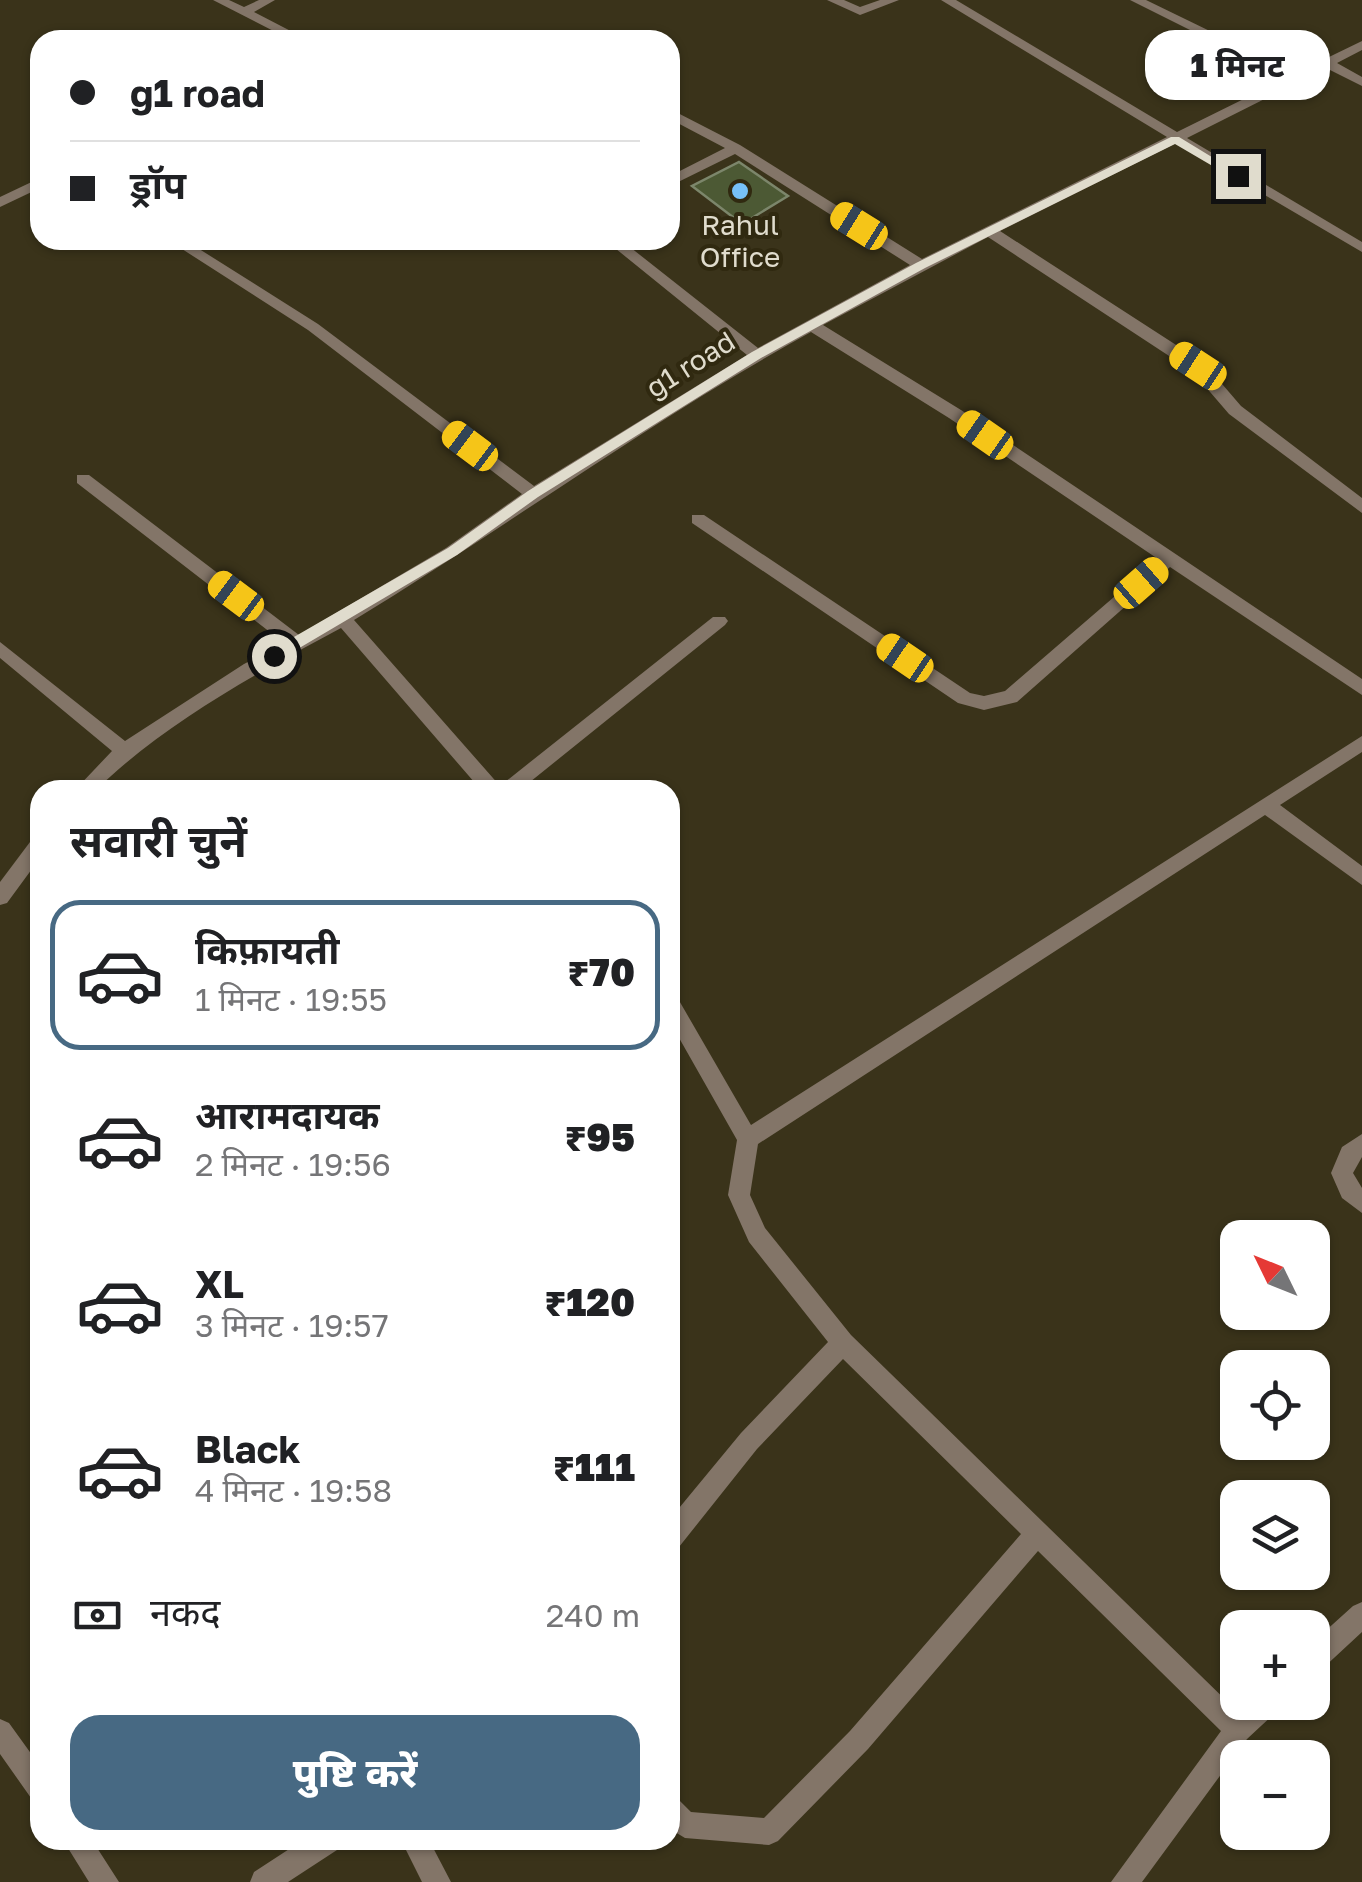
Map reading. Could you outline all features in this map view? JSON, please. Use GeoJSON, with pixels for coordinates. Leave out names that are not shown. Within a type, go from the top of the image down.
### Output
{"type":"FeatureCollection","features":[{"type":"Feature","properties":{"kind":"street"},"geometry":{"type":"LineString","coordinates":[[219,0],[280,30]]}},
{"type":"Feature","properties":{"kind":"street"},"geometry":{"type":"LineString","coordinates":[[243,12],[269,0]]}},
{"type":"Feature","properties":{"kind":"street"},"geometry":{"type":"LineString","coordinates":[[833,0],[860,11],[893,0]]}},
{"type":"Feature","properties":{"kind":"street"},"geometry":{"type":"LineString","coordinates":[[946,0],[1362,248]]}},
{"type":"Feature","properties":{"kind":"street"},"geometry":{"type":"LineString","coordinates":[[1136,0],[1297,78]]}},
{"type":"Feature","properties":{"kind":"street","name":"g1 road"},"geometry":{"type":"LineString","coordinates":[[94,780],[124,751],[297,643],[343,620],[452,552],[533,494],[810,324],[1362,45]]}},
{"type":"Feature","properties":{"kind":"street"},"geometry":{"type":"LineString","coordinates":[[1327,63],[1362,82]]}},
{"type":"Feature","properties":{"kind":"street"},"geometry":{"type":"LineString","coordinates":[[680,118],[735,148],[920,266]]}},
{"type":"Feature","properties":{"kind":"street"},"geometry":{"type":"LineString","coordinates":[[680,177],[735,148]]}},
{"type":"Feature","properties":{"kind":"street"},"geometry":{"type":"LineString","coordinates":[[0,203],[30,187]]}},
{"type":"Feature","properties":{"kind":"street"},"geometry":{"type":"LineString","coordinates":[[992,233],[1198,366],[1235,410],[1362,508]]}},
{"type":"Feature","properties":{"kind":"street"},"geometry":{"type":"LineString","coordinates":[[191,250],[313,327],[533,494]]}},
{"type":"Feature","properties":{"kind":"street"},"geometry":{"type":"LineString","coordinates":[[625,250],[757,355]]}},
{"type":"Feature","properties":{"kind":"street"},"geometry":{"type":"LineString","coordinates":[[810,324],[955,414],[1362,688]]}},
{"type":"Feature","properties":{"kind":"street"},"geometry":{"type":"LineString","coordinates":[[83,479],[297,643]]}},
{"type":"Feature","properties":{"kind":"street"},"geometry":{"type":"LineString","coordinates":[[698,519],[964,698],[984,702],[1012,696],[1167,560]]}},
{"type":"Feature","properties":{"kind":"street"},"geometry":{"type":"LineString","coordinates":[[343,620],[483,780]]}},
{"type":"Feature","properties":{"kind":"street"},"geometry":{"type":"LineString","coordinates":[[519,780],[719,621]]}},
{"type":"Feature","properties":{"kind":"street"},"geometry":{"type":"LineString","coordinates":[[0,648],[124,751]]}},
{"type":"Feature","properties":{"kind":"street"},"geometry":{"type":"LineString","coordinates":[[748,1139],[1362,743]]}},
{"type":"Feature","properties":{"kind":"street"},"geometry":{"type":"LineString","coordinates":[[1267,806],[1362,876]]}},
{"type":"Feature","properties":{"kind":"street"},"geometry":{"type":"LineString","coordinates":[[0,897],[30,856]]}},
{"type":"Feature","properties":{"kind":"street"},"geometry":{"type":"LineString","coordinates":[[680,1020],[748,1139],[738,1195],[757,1235],[842,1343],[1238,1730]]}},
{"type":"Feature","properties":{"kind":"street"},"geometry":{"type":"LineString","coordinates":[[1362,1144],[1350,1154],[1342,1173],[1350,1191],[1362,1203]]}},
{"type":"Feature","properties":{"kind":"street"},"geometry":{"type":"LineString","coordinates":[[680,1526],[749,1441],[842,1343]]}},
{"type":"Feature","properties":{"kind":"street"},"geometry":{"type":"LineString","coordinates":[[680,1820],[684,1825],[769,1832],[859,1740],[1038,1534]]}},
{"type":"Feature","properties":{"kind":"street"},"geometry":{"type":"LineString","coordinates":[[1330,1644],[1362,1615]]}},
{"type":"Feature","properties":{"kind":"street"},"geometry":{"type":"LineString","coordinates":[[1125,1882],[1249,1720]]}},
{"type":"Feature","properties":{"kind":"street"},"geometry":{"type":"LineString","coordinates":[[0,1732],[30,1775]]}},
{"type":"Feature","properties":{"kind":"street"},"geometry":{"type":"LineString","coordinates":[[83,1850],[105,1882]]}},
{"type":"Feature","properties":{"kind":"street"},"geometry":{"type":"LineString","coordinates":[[264,1882],[312,1850]]}},
{"type":"Feature","properties":{"kind":"street"},"geometry":{"type":"LineString","coordinates":[[419,1850],[437,1882]]}},
{"type":"Feature","properties":{"kind":"building","name":"Rahul Office"},"geometry":{"type":"Polygon","coordinates":[[[739,162],[788,196],[742,224],[692,186],[739,162]]]}},
{"type":"Feature","properties":{"kind":"place","name":"Rahul Office"},"geometry":{"type":"Point","coordinates":[740,191]}},
{"type":"Feature","properties":{"kind":"route"},"geometry":{"type":"LineString","coordinates":[[274,656],[343,620],[452,552],[533,494],[757,355],[920,266],[1175,140],[1238,176]]}}]}
